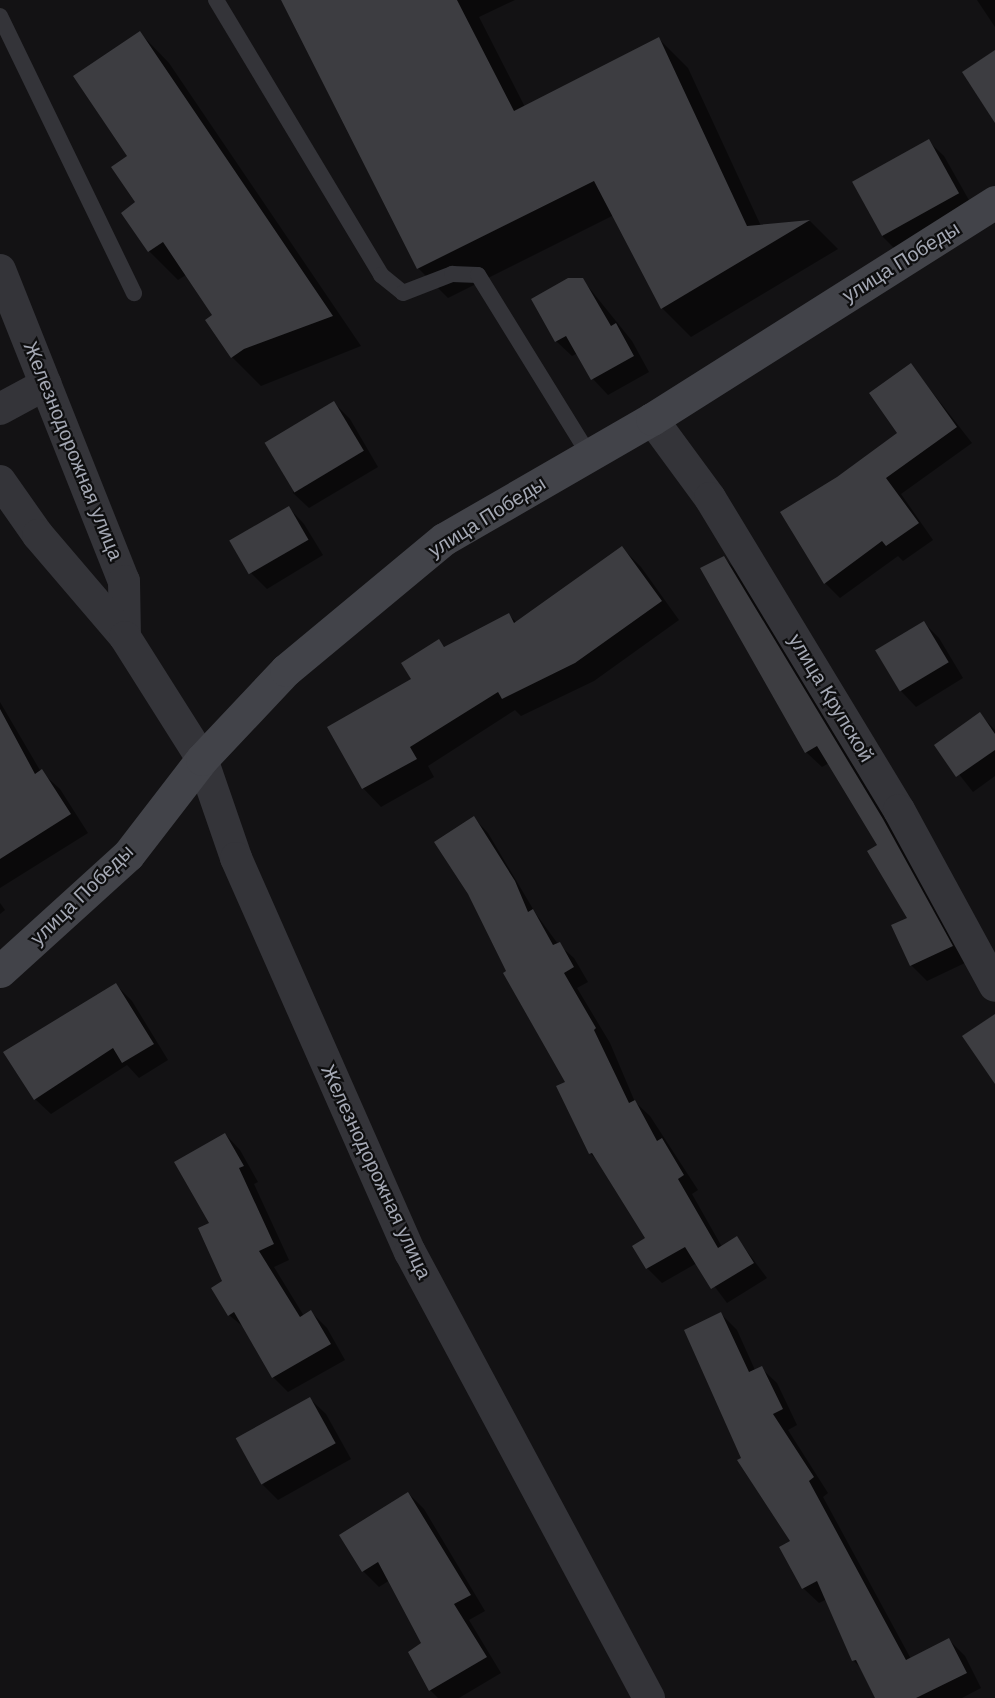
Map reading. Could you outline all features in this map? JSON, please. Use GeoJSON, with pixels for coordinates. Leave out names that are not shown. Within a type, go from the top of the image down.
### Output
{"type":"FeatureCollection","features":[{"type":"Feature","properties":{"kind":"street","name":"улица Победы"},"geometry":{"type":"LineString","coordinates":[[0,970],[128,855],[202,759],[286,670],[444,539],[652,419],[995,202]]}},
{"type":"Feature","properties":{"kind":"street","name":"Железнодорожная улица"},"geometry":{"type":"LineString","coordinates":[[0,270],[124,581],[125,637]]}},
{"type":"Feature","properties":{"kind":"street"},"geometry":{"type":"LineString","coordinates":[[0,409],[46,384]]}},
{"type":"Feature","properties":{"kind":"street","name":"улица Крупской"},"geometry":{"type":"LineString","coordinates":[[652,419],[710,498],[856,739],[995,986]]}},
{"type":"Feature","properties":{"kind":"street","name":"Железнодорожная улица"},"geometry":{"type":"LineString","coordinates":[[0,481],[38,536],[125,637],[202,759],[236,858],[410,1252],[649,1698]]}},
{"type":"Feature","properties":{"kind":"lane"},"geometry":{"type":"LineString","coordinates":[[216,0],[381,275],[403,293],[452,274],[478,276],[589,455]]}},
{"type":"Feature","properties":{"kind":"lane"},"geometry":{"type":"LineString","coordinates":[[0,15],[135,293]]}},
{"type":"Feature","properties":{"kind":"building"},"geometry":{"type":"Polygon","coordinates":[[[281,0],[457,0],[514,111],[659,37],[747,226],[810,220],[661,309],[594,181],[417,269],[281,0]]]}},
{"type":"Feature","properties":{"kind":"building"},"geometry":{"type":"Polygon","coordinates":[[[140,31],[333,316],[244,349],[231,358],[205,320],[212,315],[163,242],[148,252],[121,213],[135,202],[111,167],[127,156],[73,76],[140,31]]]}},
{"type":"Feature","properties":{"kind":"building"},"geometry":{"type":"Polygon","coordinates":[[[995,50],[995,123],[962,72],[995,50]]]}},
{"type":"Feature","properties":{"kind":"building"},"geometry":{"type":"Polygon","coordinates":[[[929,139],[959,193],[882,236],[852,182],[929,139]]]}},
{"type":"Feature","properties":{"kind":"building"},"geometry":{"type":"Polygon","coordinates":[[[568,278],[583,278],[611,326],[616,323],[634,356],[591,380],[566,336],[555,342],[531,299],[568,278]]]}},
{"type":"Feature","properties":{"kind":"building"},"geometry":{"type":"Polygon","coordinates":[[[911,363],[957,427],[886,478],[919,523],[886,546],[882,541],[824,584],[780,512],[837,477],[897,433],[869,393],[911,363]]]}},
{"type":"Feature","properties":{"kind":"building"},"geometry":{"type":"Polygon","coordinates":[[[334,401],[364,451],[294,492],[265,443],[334,401]]]}},
{"type":"Feature","properties":{"kind":"building"},"geometry":{"type":"Polygon","coordinates":[[[289,506],[308,540],[249,574],[229,540],[289,506]]]}},
{"type":"Feature","properties":{"kind":"building"},"geometry":{"type":"Polygon","coordinates":[[[622,546],[662,601],[575,663],[502,699],[498,692],[410,747],[417,759],[362,789],[327,727],[411,679],[401,663],[439,639],[444,647],[509,613],[514,623],[622,546]]]}},
{"type":"Feature","properties":{"kind":"building"},"geometry":{"type":"Polygon","coordinates":[[[724,556],[883,819],[953,946],[910,966],[891,925],[907,918],[867,851],[877,845],[817,746],[805,753],[700,568],[724,556]]]}},
{"type":"Feature","properties":{"kind":"building"},"geometry":{"type":"Polygon","coordinates":[[[924,621],[949,662],[900,692],[875,650],[924,621]]]}},
{"type":"Feature","properties":{"kind":"building"},"geometry":{"type":"Polygon","coordinates":[[[0,709],[35,774],[42,769],[71,814],[0,859],[0,709]]]}},
{"type":"Feature","properties":{"kind":"building"},"geometry":{"type":"Polygon","coordinates":[[[980,712],[995,734],[995,750],[956,777],[934,745],[980,712]]]}},
{"type":"Feature","properties":{"kind":"building"},"geometry":{"type":"Polygon","coordinates":[[[474,816],[515,881],[528,912],[533,909],[553,945],[560,942],[574,967],[564,973],[596,1028],[594,1030],[629,1103],[635,1100],[657,1141],[662,1138],[684,1175],[678,1179],[718,1248],[737,1236],[754,1263],[711,1289],[685,1247],[646,1269],[632,1246],[645,1238],[592,1153],[589,1154],[556,1086],[565,1082],[503,973],[506,971],[468,894],[434,842],[474,816]]]}},
{"type":"Feature","properties":{"kind":"building"},"geometry":{"type":"Polygon","coordinates":[[[116,983],[154,1044],[122,1063],[113,1048],[34,1100],[3,1052],[116,983]]]}},
{"type":"Feature","properties":{"kind":"building"},"geometry":{"type":"Polygon","coordinates":[[[995,1014],[995,1084],[962,1036],[995,1014]]]}},
{"type":"Feature","properties":{"kind":"building"},"geometry":{"type":"Polygon","coordinates":[[[225,1133],[244,1166],[239,1168],[274,1244],[259,1251],[300,1317],[311,1310],[331,1344],[272,1378],[234,1312],[228,1316],[211,1288],[222,1281],[198,1228],[209,1223],[174,1162],[225,1133]]]}},
{"type":"Feature","properties":{"kind":"building"},"geometry":{"type":"Polygon","coordinates":[[[721,1312],[749,1372],[762,1366],[783,1409],[773,1414],[814,1477],[809,1481],[906,1660],[949,1638],[967,1673],[916,1698],[875,1698],[856,1660],[852,1661],[817,1581],[802,1589],[779,1547],[790,1541],[737,1460],[741,1458],[684,1330],[721,1312]]]}},
{"type":"Feature","properties":{"kind":"building"},"geometry":{"type":"Polygon","coordinates":[[[310,1397],[336,1443],[261,1485],[236,1438],[310,1397]]]}},
{"type":"Feature","properties":{"kind":"building"},"geometry":{"type":"Polygon","coordinates":[[[408,1492],[471,1595],[454,1604],[487,1657],[429,1691],[408,1652],[421,1643],[378,1562],[362,1572],[339,1535],[408,1492]]]}}]}
